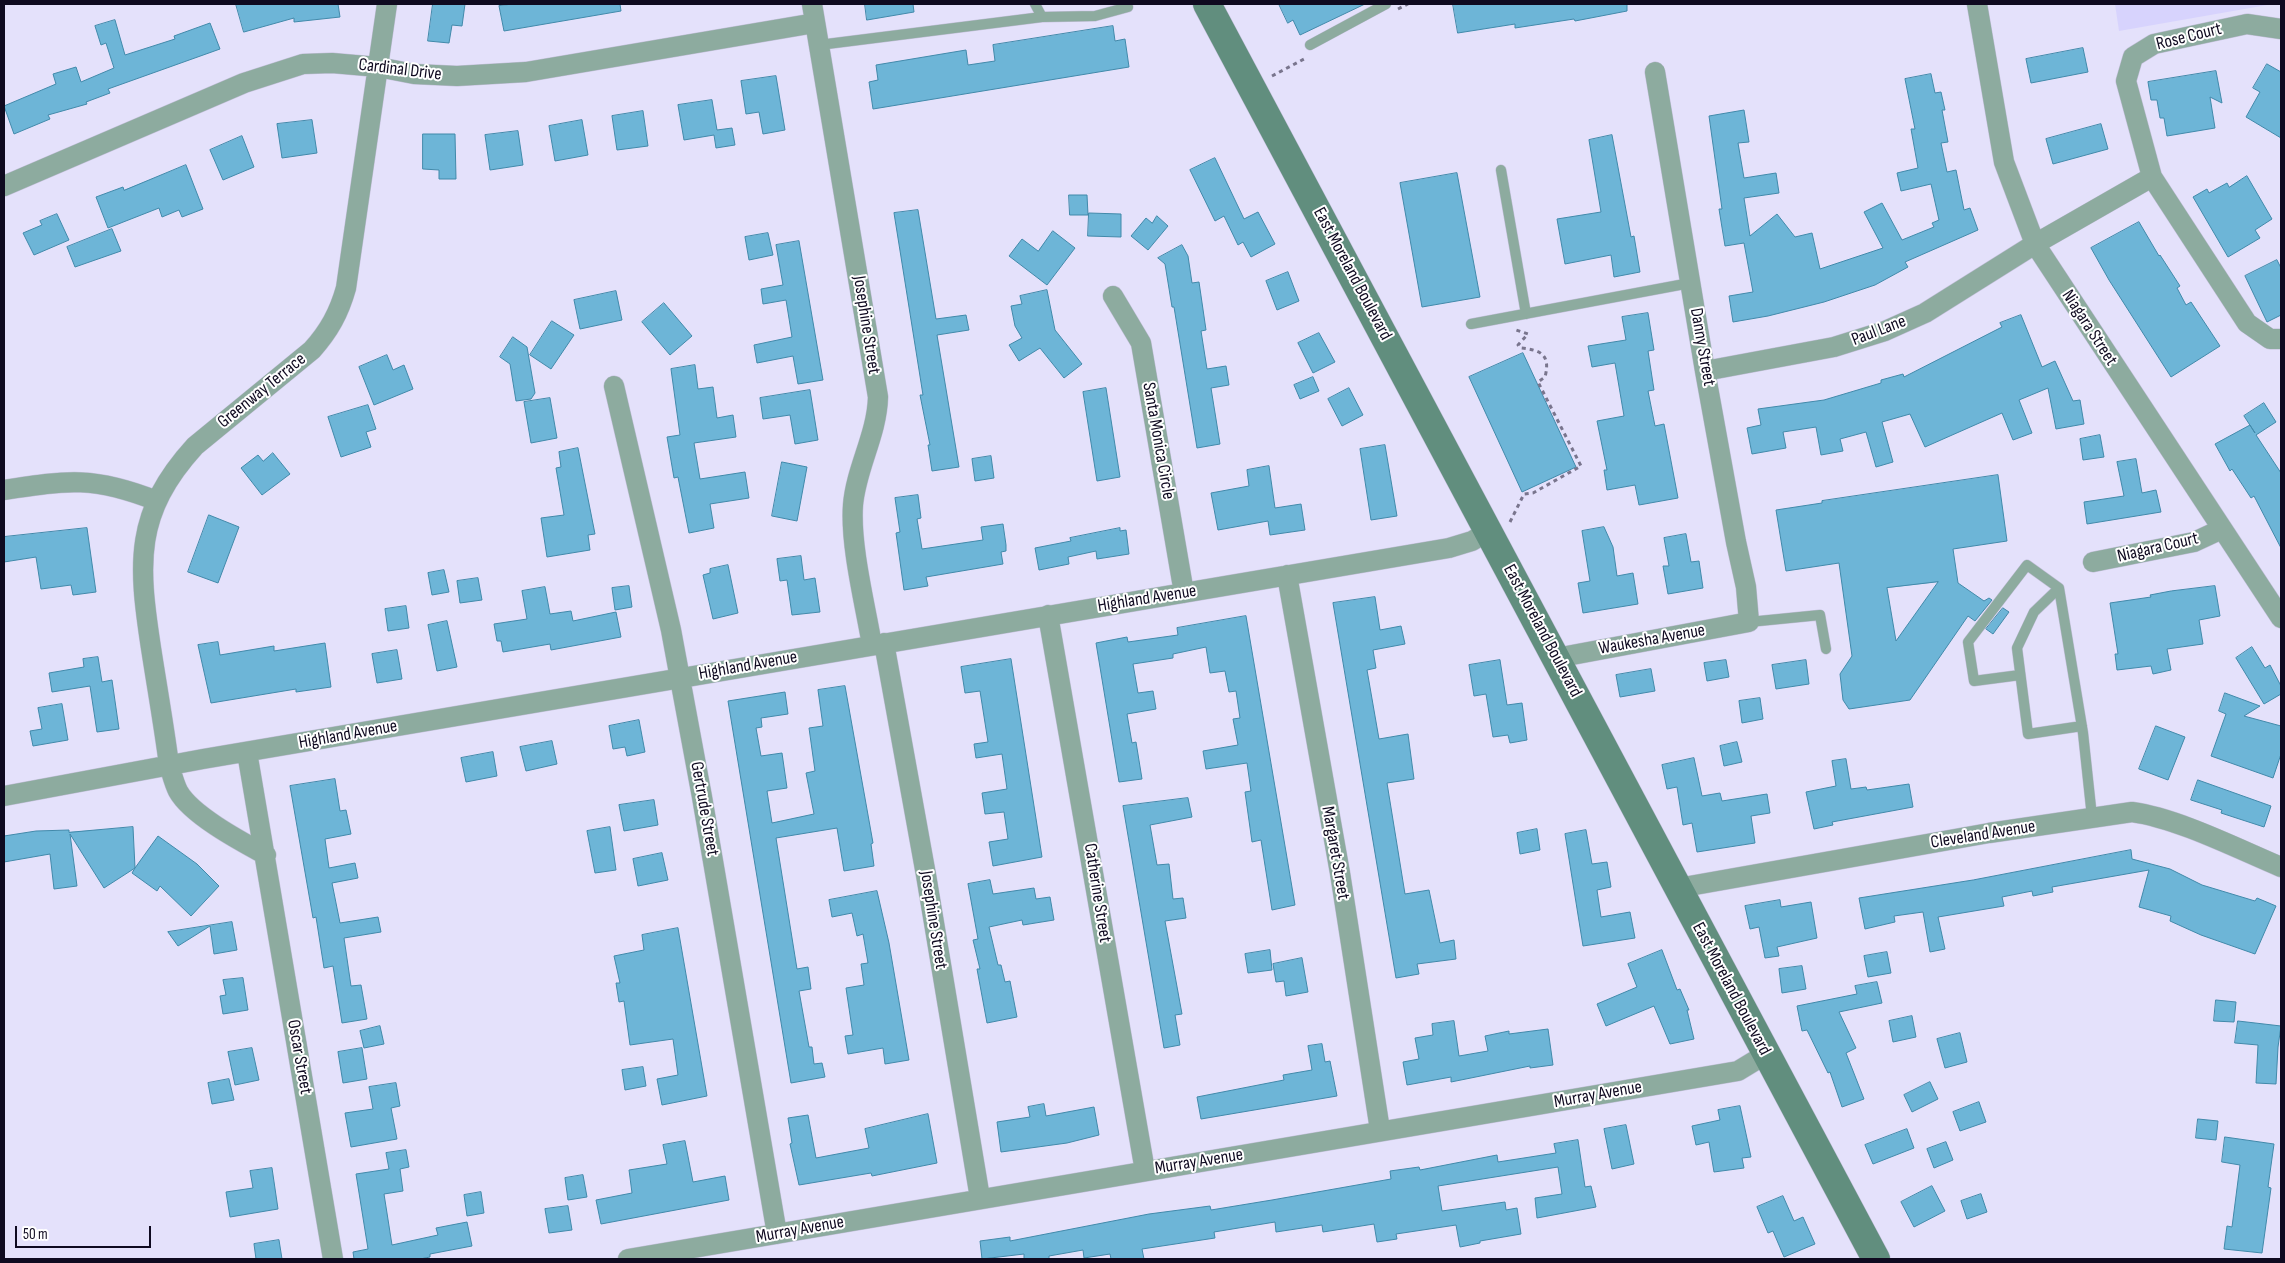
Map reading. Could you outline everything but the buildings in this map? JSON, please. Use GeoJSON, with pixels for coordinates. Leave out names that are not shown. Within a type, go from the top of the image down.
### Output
{"type":"FeatureCollection","features":[{"type":"Feature","properties":{"kind":"main road","name":"East Moreland Boulevard"},"geometry":{"type":"LineString","coordinates":[[1208,4],[1500,527],[1556,658],[1876,1259]]}},
{"type":"Feature","properties":{"kind":"street","name":"Greenway Terrace"},"geometry":{"type":"LineString","coordinates":[[169,765],[142,578],[143,551],[157,501],[171,475],[196,446],[312,350],[327,334],[340,309],[346,288],[386,4]]}},
{"type":"Feature","properties":{"kind":"street","name":"Niagara Street"},"geometry":{"type":"LineString","coordinates":[[1977,4],[2004,162],[2035,244],[2281,618]]}},
{"type":"Feature","properties":{"kind":"street","name":"Cardinal Drive"},"geometry":{"type":"LineString","coordinates":[[4,186],[244,83],[303,64],[332,62],[378,67],[414,74],[489,75],[526,72],[814,14]]}},
{"type":"Feature","properties":{"kind":"street","name":"Josephine Street"},"geometry":{"type":"LineString","coordinates":[[814,14],[878,397],[876,423],[857,480],[853,504],[853,527],[926,875],[980,1198]]}},
{"type":"Feature","properties":{"kind":"street","name":"Rose Court"},"geometry":{"type":"LineString","coordinates":[[2281,29],[2247,24],[2154,44],[2133,57],[2126,81],[2152,177],[2247,323],[2270,339],[2281,340]]}},
{"type":"Feature","properties":{"kind":"street","name":"Danny Street"},"geometry":{"type":"LineString","coordinates":[[1654,72],[1705,371],[1746,587],[1748,622]]}},
{"type":"Feature","properties":{"kind":"street"},"geometry":{"type":"LineString","coordinates":[[2035,244],[2152,177]]}},
{"type":"Feature","properties":{"kind":"street","name":"Paul Lane"},"geometry":{"type":"LineString","coordinates":[[1705,371],[1834,347],[1885,331],[1925,313],[2035,244]]}},
{"type":"Feature","properties":{"kind":"street","name":"Santa Monica Circle"},"geometry":{"type":"LineString","coordinates":[[1113,296],[1141,344],[1184,593]]}},
{"type":"Feature","properties":{"kind":"street","name":"Gertrude Street"},"geometry":{"type":"LineString","coordinates":[[614,386],[680,678],[777,1234]]}},
{"type":"Feature","properties":{"kind":"street"},"geometry":{"type":"LineString","coordinates":[[4,490],[49,483],[84,481],[128,490],[157,501]]}},
{"type":"Feature","properties":{"kind":"street","name":"Highland Avenue"},"geometry":{"type":"LineString","coordinates":[[4,796],[169,765],[1449,548],[1472,541],[1500,527]]}},
{"type":"Feature","properties":{"kind":"street","name":"Niagara Court"},"geometry":{"type":"LineString","coordinates":[[2093,562],[2194,542],[2222,529]]}},
{"type":"Feature","properties":{"kind":"street","name":"Margaret Street"},"geometry":{"type":"LineString","coordinates":[[1287,575],[1340,872],[1380,1130]]}},
{"type":"Feature","properties":{"kind":"street","name":"Catherine Street"},"geometry":{"type":"LineString","coordinates":[[1048,615],[1145,1171]]}},
{"type":"Feature","properties":{"kind":"street","name":"Waukesha Avenue"},"geometry":{"type":"LineString","coordinates":[[1556,658],[1748,622]]}},
{"type":"Feature","properties":{"kind":"street","name":"Oscar Street"},"geometry":{"type":"LineString","coordinates":[[247,752],[266,855],[333,1259]]}},
{"type":"Feature","properties":{"kind":"street"},"geometry":{"type":"LineString","coordinates":[[169,765],[178,792],[190,806],[239,841],[266,855]]}},
{"type":"Feature","properties":{"kind":"street","name":"Cleveland Avenue"},"geometry":{"type":"LineString","coordinates":[[1678,888],[1725,878],[2122,813],[2148,814],[2281,867]]}},
{"type":"Feature","properties":{"kind":"street","name":"Murray Avenue"},"geometry":{"type":"LineString","coordinates":[[628,1259],[1380,1130],[1738,1071],[1766,1054]]}},
{"type":"Feature","properties":{"kind":"lane"},"geometry":{"type":"LineString","coordinates":[[1035,4],[1042,18]]}},
{"type":"Feature","properties":{"kind":"lane"},"geometry":{"type":"LineString","coordinates":[[1310,45],[1386,4]]}},
{"type":"Feature","properties":{"kind":"lane"},"geometry":{"type":"LineString","coordinates":[[819,45],[1042,18],[1095,16],[1128,7]]}},
{"type":"Feature","properties":{"kind":"lane"},"geometry":{"type":"LineString","coordinates":[[1501,170],[1526,314]]}},
{"type":"Feature","properties":{"kind":"lane"},"geometry":{"type":"LineString","coordinates":[[1472,324],[1690,283]]}},
{"type":"Feature","properties":{"kind":"lane"},"geometry":{"type":"LineString","coordinates":[[2020,675],[1974,681],[1968,642],[2026,565],[2059,588],[2082,726],[2092,817]]}},
{"type":"Feature","properties":{"kind":"lane"},"geometry":{"type":"LineString","coordinates":[[2059,588],[2034,612],[2017,648],[2028,734],[2082,726]]}},
{"type":"Feature","properties":{"kind":"lane"},"geometry":{"type":"LineString","coordinates":[[1748,622],[1820,614],[1826,649]]}},
{"type":"Feature","properties":{"kind":"path"},"geometry":{"type":"LineString","coordinates":[[1500,527],[1524,494],[1533,493],[1581,466],[1538,382],[1545,376],[1547,368],[1544,355],[1538,350],[1520,348],[1518,345],[1528,334],[1514,330],[1511,316]]}},
{"type":"Feature","properties":{"kind":"shaded area"},"geometry":{"type":"Polygon","coordinates":[[[2115,4],[2273,4],[2119,31],[2115,4]]]}}]}
